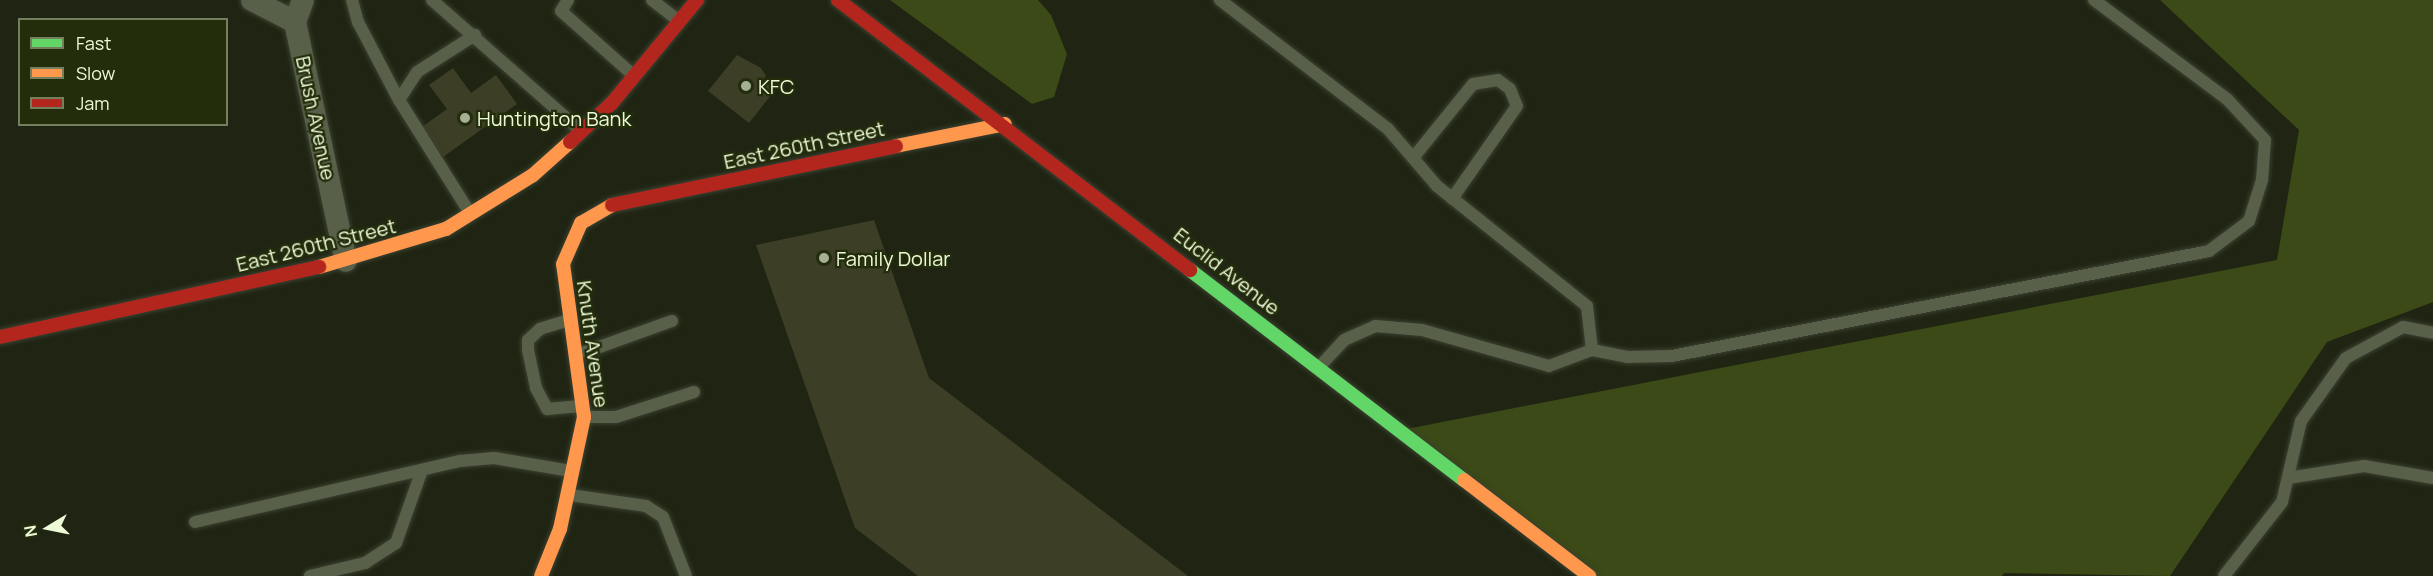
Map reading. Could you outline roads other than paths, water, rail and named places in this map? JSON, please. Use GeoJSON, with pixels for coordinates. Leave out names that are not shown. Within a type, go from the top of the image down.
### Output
{"type":"FeatureCollection","features":[{"type":"Feature","properties":{"kind":"main road","name":"East 260th Street"},"geometry":{"type":"LineString","coordinates":[[0,337],[346,261],[446,229],[533,175],[581,131],[634,76],[697,0]]}},
{"type":"Feature","properties":{"kind":"main road","name":"Euclid Avenue"},"geometry":{"type":"LineString","coordinates":[[838,0],[1005,124],[1589,576]]}},
{"type":"Feature","properties":{"kind":"main road","name":"East 260th Street"},"geometry":{"type":"LineString","coordinates":[[581,223],[610,205],[1005,124]]}},
{"type":"Feature","properties":{"kind":"main road","name":"Knuth Avenue"},"geometry":{"type":"LineString","coordinates":[[541,576],[560,529],[584,412],[563,264],[581,223]]}},
{"type":"Feature","properties":{"kind":"street"},"geometry":{"type":"LineString","coordinates":[[252,0],[295,22],[303,0]]}},
{"type":"Feature","properties":{"kind":"street","name":"Brush Avenue"},"geometry":{"type":"LineString","coordinates":[[295,22],[346,261]]}},
{"type":"Feature","properties":{"kind":"lane"},"geometry":{"type":"LineString","coordinates":[[432,0],[475,35],[581,131]]}},
{"type":"Feature","properties":{"kind":"lane"},"geometry":{"type":"LineString","coordinates":[[568,0],[561,11],[634,76]]}},
{"type":"Feature","properties":{"kind":"lane"},"geometry":{"type":"LineString","coordinates":[[652,0],[679,21]]}},
{"type":"Feature","properties":{"kind":"lane"},"geometry":{"type":"LineString","coordinates":[[1220,0],[1388,129],[1452,199],[1587,306],[1592,350]]}},
{"type":"Feature","properties":{"kind":"lane"},"geometry":{"type":"LineString","coordinates":[[1319,367],[1344,340],[1375,326],[1422,330],[1549,366],[1592,350],[1626,357],[1672,356],[2209,251],[2249,221],[2262,180],[2265,141],[2227,99],[2094,0]]}},
{"type":"Feature","properties":{"kind":"lane"},"geometry":{"type":"LineString","coordinates":[[348,1],[399,100],[470,214]]}},
{"type":"Feature","properties":{"kind":"lane"},"geometry":{"type":"LineString","coordinates":[[399,100],[417,72],[475,35]]}},
{"type":"Feature","properties":{"kind":"lane"},"geometry":{"type":"LineString","coordinates":[[1413,159],[1473,84],[1498,80],[1510,89],[1517,106],[1452,199]]}},
{"type":"Feature","properties":{"kind":"lane"},"geometry":{"type":"LineString","coordinates":[[570,320],[540,329],[528,340],[536,388],[546,409],[616,417],[694,392]]}},
{"type":"Feature","properties":{"kind":"lane"},"geometry":{"type":"LineString","coordinates":[[575,355],[672,321]]}},
{"type":"Feature","properties":{"kind":"lane"},"geometry":{"type":"LineString","coordinates":[[2224,576],[2282,501],[2301,421],[2346,358],[2403,327],[2433,333]]}},
{"type":"Feature","properties":{"kind":"lane"},"geometry":{"type":"LineString","coordinates":[[195,522],[422,470],[494,458],[572,471]]}},
{"type":"Feature","properties":{"kind":"lane"},"geometry":{"type":"LineString","coordinates":[[2288,477],[2364,466],[2433,478]]}},
{"type":"Feature","properties":{"kind":"lane"},"geometry":{"type":"LineString","coordinates":[[310,576],[365,563],[396,543],[422,470]]}},
{"type":"Feature","properties":{"kind":"lane"},"geometry":{"type":"LineString","coordinates":[[567,495],[646,506],[663,517],[686,576]]}},
{"type":"Feature","properties":{"kind":"place","name":"KFC"},"geometry":{"type":"Point","coordinates":[746,86]}},
{"type":"Feature","properties":{"kind":"place","name":"Huntington Bank"},"geometry":{"type":"Point","coordinates":[465,118]}},
{"type":"Feature","properties":{"kind":"place","name":"Family Dollar"},"geometry":{"type":"Point","coordinates":[824,258]}}]}
